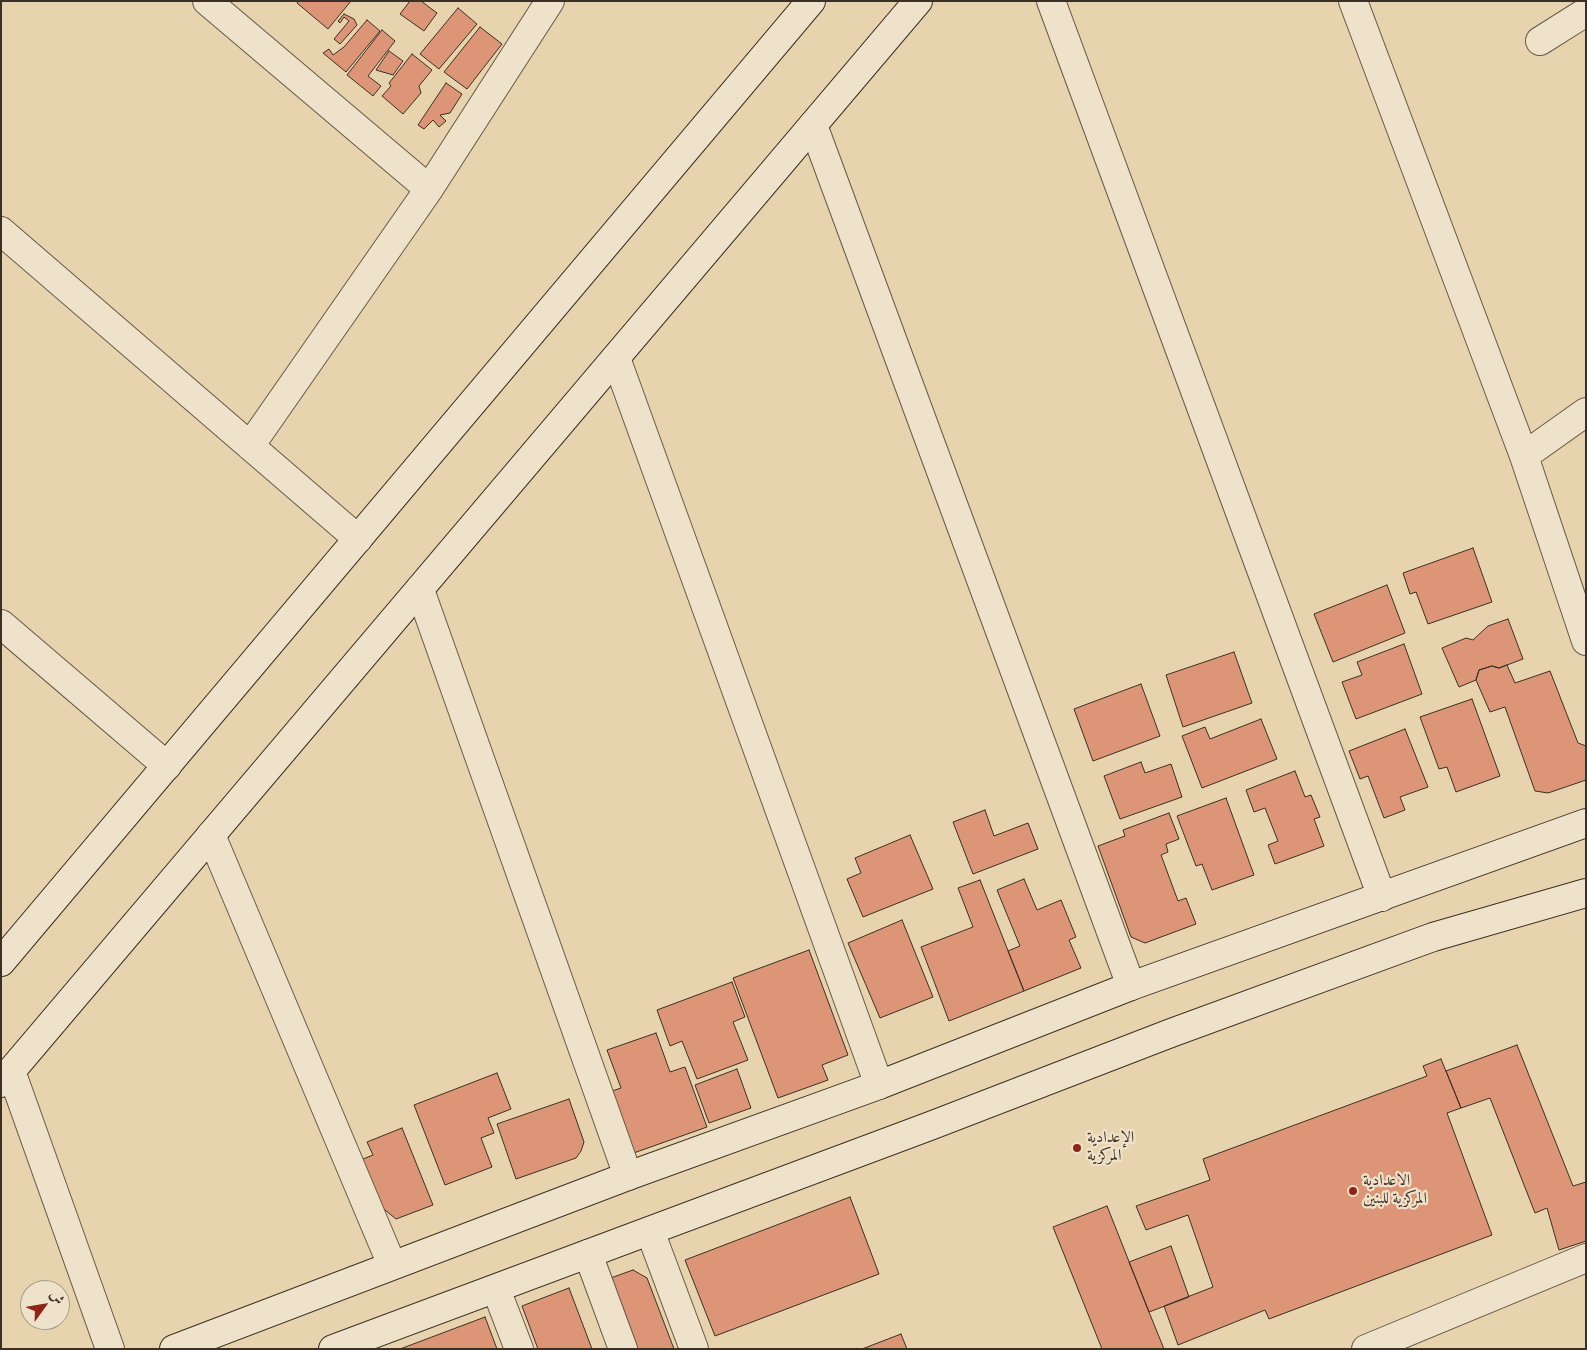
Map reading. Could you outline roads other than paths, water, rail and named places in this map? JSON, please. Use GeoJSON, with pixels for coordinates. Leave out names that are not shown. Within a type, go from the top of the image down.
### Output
{"type":"FeatureCollection","features":[{"type":"Feature","properties":{"kind":"street"},"geometry":{"type":"LineString","coordinates":[[206,1],[429,189]]}},
{"type":"Feature","properties":{"kind":"street"},"geometry":{"type":"LineString","coordinates":[[250,446],[429,189],[550,1]]}},
{"type":"Feature","properties":{"kind":"street"},"geometry":{"type":"LineString","coordinates":[[1,962],[811,1]]}},
{"type":"Feature","properties":{"kind":"street"},"geometry":{"type":"LineString","coordinates":[[110,1349],[6,1077],[918,1]]}},
{"type":"Feature","properties":{"kind":"street"},"geometry":{"type":"LineString","coordinates":[[1051,1],[1382,897]]}},
{"type":"Feature","properties":{"kind":"street"},"geometry":{"type":"LineString","coordinates":[[1353,1],[1524,456],[1586,641]]}},
{"type":"Feature","properties":{"kind":"street"},"geometry":{"type":"LineString","coordinates":[[1540,41],[1586,12]]}},
{"type":"Feature","properties":{"kind":"street"},"geometry":{"type":"LineString","coordinates":[[813,125],[1130,986]]}},
{"type":"Feature","properties":{"kind":"street"},"geometry":{"type":"LineString","coordinates":[[1,231],[358,539]]}},
{"type":"Feature","properties":{"kind":"street"},"geometry":{"type":"LineString","coordinates":[[616,358],[879,1085]]}},
{"type":"Feature","properties":{"kind":"street"},"geometry":{"type":"LineString","coordinates":[[1524,456],[1586,412]]}},
{"type":"Feature","properties":{"kind":"street"},"geometry":{"type":"LineString","coordinates":[[420,590],[628,1176]]}},
{"type":"Feature","properties":{"kind":"street"},"geometry":{"type":"LineString","coordinates":[[1,624],[167,766]]}},
{"type":"Feature","properties":{"kind":"street"},"geometry":{"type":"LineString","coordinates":[[174,1349],[628,1176],[879,1085],[1130,986],[1586,823]]}},
{"type":"Feature","properties":{"kind":"street"},"geometry":{"type":"LineString","coordinates":[[212,835],[392,1265]]}},
{"type":"Feature","properties":{"kind":"street"},"geometry":{"type":"LineString","coordinates":[[333,1349],[939,1123],[1171,1033],[1433,937],[1584,899]]}},
{"type":"Feature","properties":{"kind":"street"},"geometry":{"type":"LineString","coordinates":[[650,1231],[694,1349]]}},
{"type":"Feature","properties":{"kind":"street"},"geometry":{"type":"LineString","coordinates":[[588,1254],[624,1349]]}},
{"type":"Feature","properties":{"kind":"street"},"geometry":{"type":"LineString","coordinates":[[1366,1349],[1586,1258]]}},
{"type":"Feature","properties":{"kind":"street"},"geometry":{"type":"LineString","coordinates":[[496,1289],[519,1349]]}},
{"type":"Feature","properties":{"kind":"place","name":"الإعدادية المركزية"},"geometry":{"type":"Point","coordinates":[1077,1148]}},
{"type":"Feature","properties":{"kind":"place","name":"الاعدادية المركزية للبنين"},"geometry":{"type":"Point","coordinates":[1353,1191]}}]}
